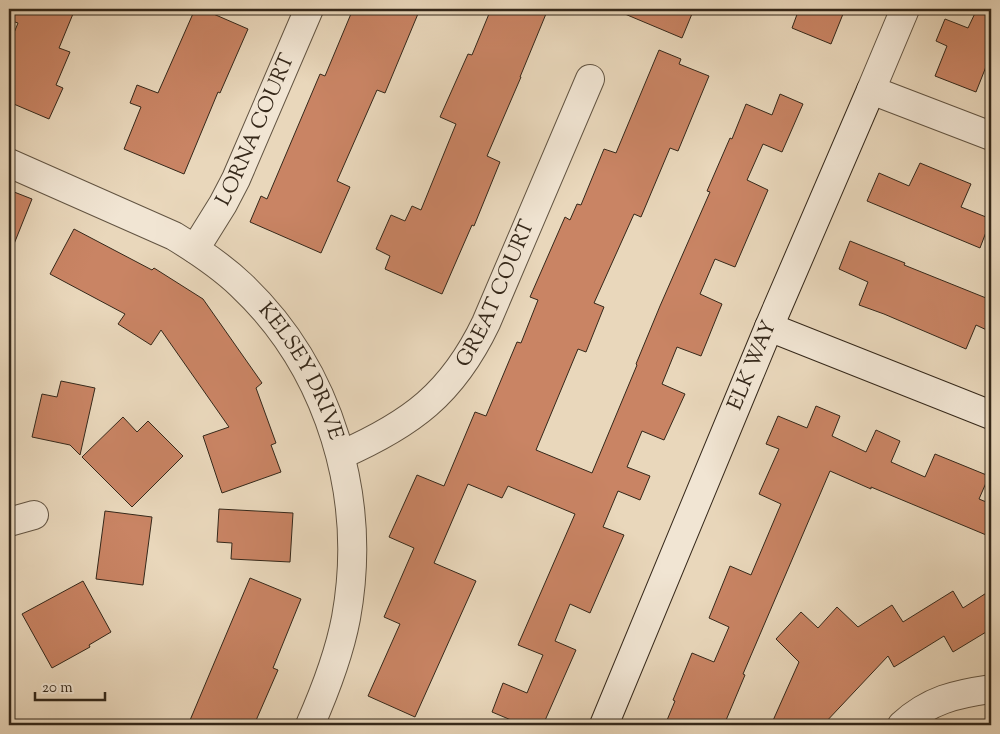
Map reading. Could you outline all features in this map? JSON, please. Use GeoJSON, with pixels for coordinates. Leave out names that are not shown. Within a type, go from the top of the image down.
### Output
{"type":"FeatureCollection","features":[{"type":"Feature","properties":{"kind":"street","name":"LORNA COURT"},"geometry":{"type":"LineString","coordinates":[[195,249],[236,179],[309,9]]}},
{"type":"Feature","properties":{"kind":"street","name":"ELK WAY"},"geometry":{"type":"LineString","coordinates":[[604,725],[768,327],[905,9]]}},
{"type":"Feature","properties":{"kind":"street","name":"GREAT COURT"},"geometry":{"type":"LineString","coordinates":[[341,455],[373,441],[397,427],[420,410],[441,391],[459,370],[475,346],[590,79]]}},
{"type":"Feature","properties":{"kind":"street"},"geometry":{"type":"LineString","coordinates":[[871,90],[991,136]]}},
{"type":"Feature","properties":{"kind":"street","name":"KELSEY DRIVE"},"geometry":{"type":"LineString","coordinates":[[9,164],[174,236],[195,249],[240,284],[280,328],[312,377],[324,404],[341,455],[350,509],[352,554],[346,616],[340,643],[324,694],[310,725]]}},
{"type":"Feature","properties":{"kind":"street"},"geometry":{"type":"LineString","coordinates":[[768,327],[991,415]]}},
{"type":"Feature","properties":{"kind":"street"},"geometry":{"type":"LineString","coordinates":[[902,725],[932,704],[957,694],[991,689]]}},
{"type":"Feature","properties":{"kind":"building"},"geometry":{"type":"Polygon","coordinates":[[[9,9],[75,9],[59,48],[70,52],[56,85],[63,88],[49,119],[9,102],[9,45],[18,23],[9,20],[9,9]]]}},
{"type":"Feature","properties":{"kind":"building"},"geometry":{"type":"Polygon","coordinates":[[[195,9],[202,9],[248,29],[220,93],[218,92],[184,174],[124,149],[141,107],[130,103],[137,85],[158,93],[195,9]]]}},
{"type":"Feature","properties":{"kind":"building"},"geometry":{"type":"Polygon","coordinates":[[[353,9],[420,9],[385,93],[377,90],[337,181],[350,187],[321,253],[250,222],[261,196],[267,199],[320,74],[325,76],[353,9]]]}},
{"type":"Feature","properties":{"kind":"building"},"geometry":{"type":"Polygon","coordinates":[[[491,9],[548,9],[487,156],[500,162],[474,226],[472,225],[442,294],[385,269],[390,256],[376,249],[391,215],[405,221],[412,206],[421,210],[456,124],[440,117],[468,54],[472,55],[491,9]]]}},
{"type":"Feature","properties":{"kind":"building"},"geometry":{"type":"Polygon","coordinates":[[[613,9],[694,9],[682,38],[613,9]]]}},
{"type":"Feature","properties":{"kind":"building"},"geometry":{"type":"Polygon","coordinates":[[[799,9],[845,9],[831,44],[792,28],[799,9]]]}},
{"type":"Feature","properties":{"kind":"building"},"geometry":{"type":"Polygon","coordinates":[[[977,9],[991,9],[991,54],[976,92],[935,76],[947,46],[936,41],[945,19],[968,28],[977,9]]]}},
{"type":"Feature","properties":{"kind":"building"},"geometry":{"type":"Polygon","coordinates":[[[659,50],[681,59],[679,64],[709,76],[678,151],[670,148],[641,217],[634,214],[594,303],[604,307],[586,352],[578,349],[536,450],[592,473],[660,306],[710,192],[707,191],[730,138],[732,139],[746,104],[772,115],[780,94],[803,104],[782,152],[763,144],[747,180],[768,190],[735,267],[715,259],[700,294],[722,304],[701,356],[677,347],[662,384],[685,394],[664,440],[642,431],[627,467],[650,476],[640,500],[618,491],[603,527],[624,535],[590,613],[570,604],[555,641],[576,650],[543,725],[523,725],[492,712],[503,683],[527,693],[543,655],[518,645],[575,514],[508,486],[502,498],[468,484],[434,563],[476,581],[415,717],[368,696],[400,624],[384,617],[414,548],[389,537],[417,475],[444,486],[475,412],[486,416],[517,342],[521,343],[538,300],[530,297],[565,217],[570,220],[577,204],[581,205],[604,149],[616,153],[659,50]]]}},
{"type":"Feature","properties":{"kind":"building"},"geometry":{"type":"Polygon","coordinates":[[[920,163],[971,184],[961,207],[991,219],[980,248],[867,201],[879,173],[909,186],[920,163]]]}},
{"type":"Feature","properties":{"kind":"building"},"geometry":{"type":"Polygon","coordinates":[[[9,190],[32,199],[10,254],[9,254],[9,190]]]}},
{"type":"Feature","properties":{"kind":"building"},"geometry":{"type":"Polygon","coordinates":[[[74,229],[152,270],[154,268],[203,299],[262,383],[256,388],[276,443],[271,445],[281,472],[222,493],[203,436],[229,427],[161,330],[151,345],[118,324],[125,314],[50,274],[74,229]]]}},
{"type":"Feature","properties":{"kind":"building"},"geometry":{"type":"Polygon","coordinates":[[[850,241],[991,300],[991,332],[976,325],[966,349],[859,305],[868,282],[839,269],[850,241]]]}},
{"type":"Feature","properties":{"kind":"building"},"geometry":{"type":"Polygon","coordinates":[[[61,381],[95,388],[80,455],[70,445],[32,437],[42,394],[57,397],[61,381]]]}},
{"type":"Feature","properties":{"kind":"building"},"geometry":{"type":"Polygon","coordinates":[[[816,406],[840,416],[832,436],[866,452],[876,430],[900,441],[891,462],[925,477],[935,454],[989,476],[979,499],[991,504],[991,537],[830,471],[743,674],[745,675],[724,725],[665,725],[692,653],[714,662],[729,627],[709,618],[730,566],[751,575],[781,504],[759,494],[779,449],[766,444],[778,416],[807,428],[816,406]]]}},
{"type":"Feature","properties":{"kind":"building"},"geometry":{"type":"Polygon","coordinates":[[[123,417],[137,432],[148,421],[183,456],[132,507],[82,457],[123,417]]]}},
{"type":"Feature","properties":{"kind":"building"},"geometry":{"type":"Polygon","coordinates":[[[219,509],[293,513],[290,562],[231,559],[232,543],[217,542],[219,509]]]}},
{"type":"Feature","properties":{"kind":"building"},"geometry":{"type":"Polygon","coordinates":[[[105,511],[152,517],[143,585],[96,579],[105,511]]]}},
{"type":"Feature","properties":{"kind":"building"},"geometry":{"type":"Polygon","coordinates":[[[250,578],[301,599],[273,668],[278,670],[254,725],[188,725],[250,578]]]}},
{"type":"Feature","properties":{"kind":"building"},"geometry":{"type":"Polygon","coordinates":[[[83,581],[111,632],[89,645],[90,647],[52,668],[22,614],[83,581]]]}},
{"type":"Feature","properties":{"kind":"building"},"geometry":{"type":"Polygon","coordinates":[[[991,590],[991,629],[953,652],[944,636],[894,667],[888,656],[823,725],[771,725],[799,662],[776,639],[801,612],[818,628],[837,607],[858,627],[892,605],[903,622],[953,591],[963,608],[991,590]]]}}]}
